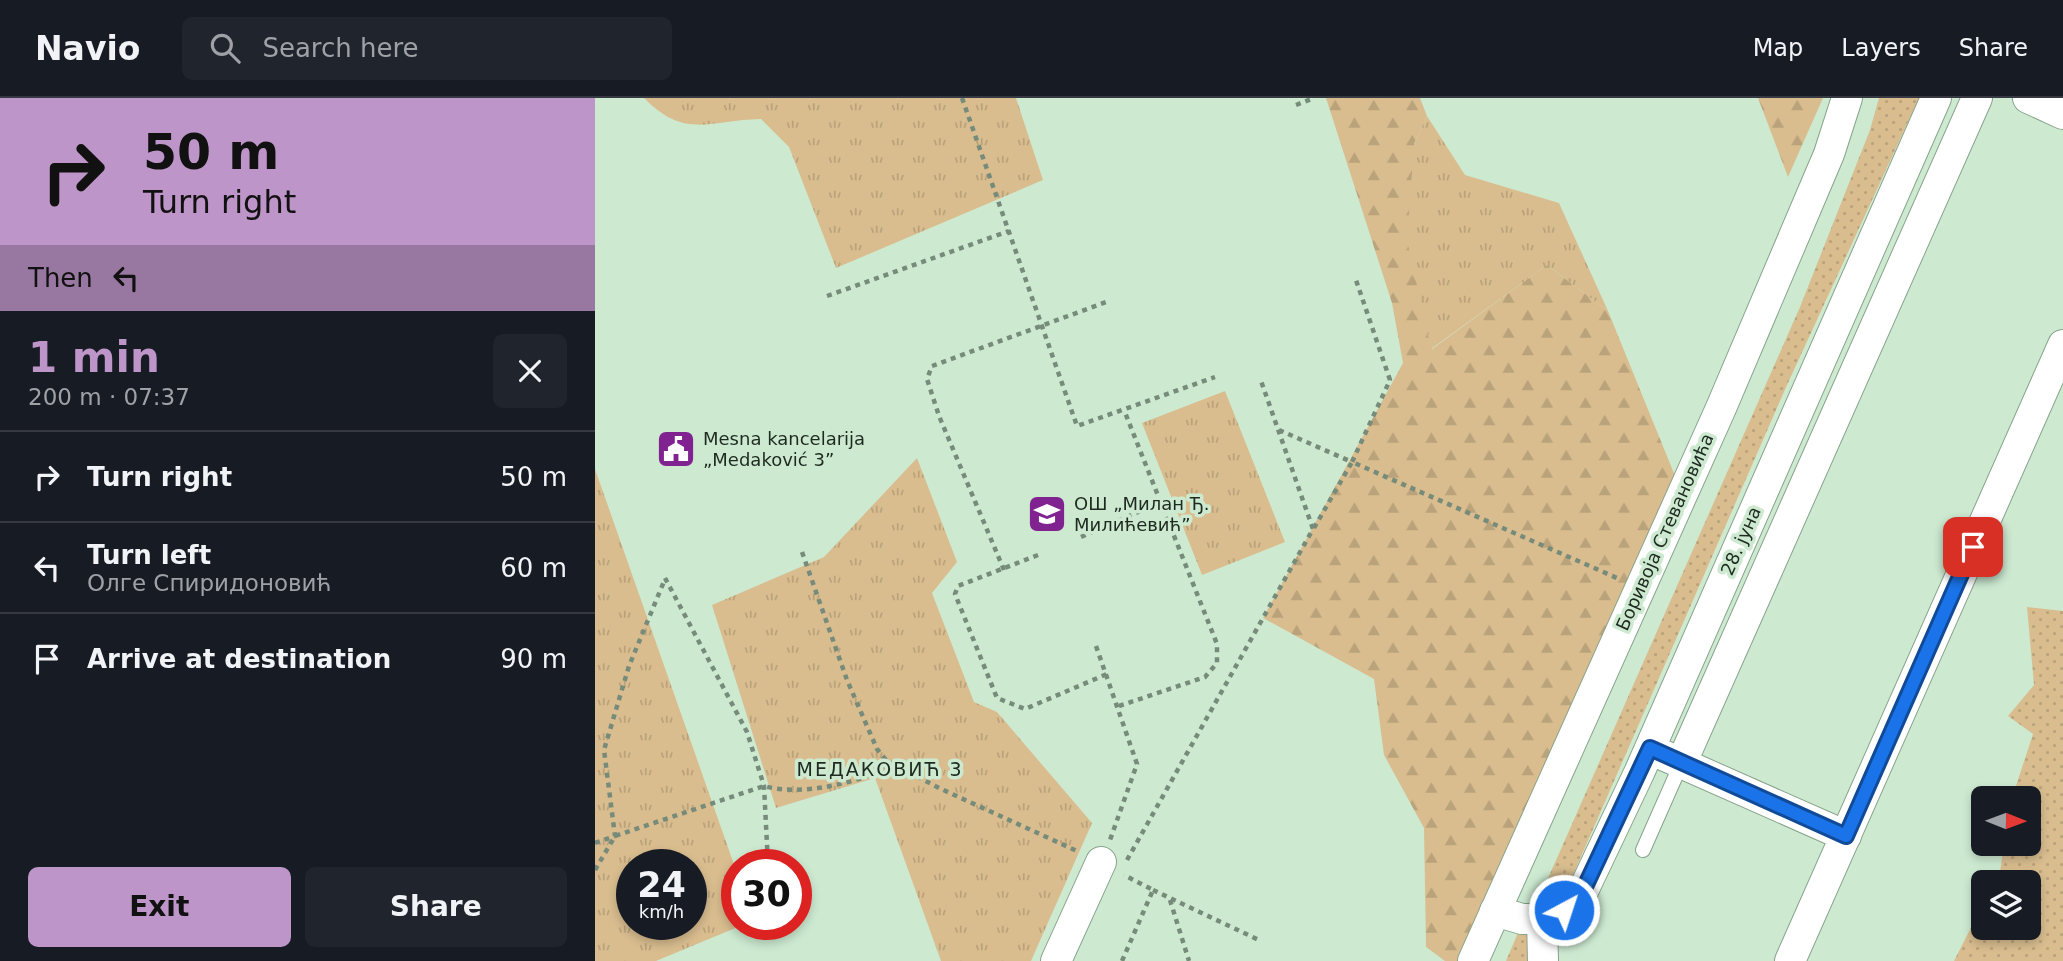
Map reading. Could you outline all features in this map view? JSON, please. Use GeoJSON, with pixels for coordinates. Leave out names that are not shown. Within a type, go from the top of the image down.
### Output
{"type":"FeatureCollection","features":[{"type":"Feature","properties":{"kind":"street","name":"Боривоја Стевановића"},"geometry":{"type":"LineString","coordinates":[[1473,961],[1732,383],[1829,154],[1847,98]]}},
{"type":"Feature","properties":{"kind":"street","name":"28. јуна"},"geometry":{"type":"LineString","coordinates":[[1542,919],[1564,910],[1583,891],[1650,748],[1936,98]]}},
{"type":"Feature","properties":{"kind":"street","name":"28. јуна"},"geometry":{"type":"LineString","coordinates":[[1681,764],[1977,98]]}},
{"type":"Feature","properties":{"kind":"street"},"geometry":{"type":"LineString","coordinates":[[2028,98],[2063,114]]}},
{"type":"Feature","properties":{"kind":"street"},"geometry":{"type":"LineString","coordinates":[[1790,961],[2063,345]]}},
{"type":"Feature","properties":{"kind":"street"},"geometry":{"type":"LineString","coordinates":[[1650,748],[1846,836]]}},
{"type":"Feature","properties":{"kind":"street"},"geometry":{"type":"LineString","coordinates":[[1056,961],[1111,868]]}},
{"type":"Feature","properties":{"kind":"street"},"geometry":{"type":"LineString","coordinates":[[1495,911],[1522,919],[1542,919],[1543,961]]}},
{"type":"Feature","properties":{"kind":"lane","name":"28. јуна"},"geometry":{"type":"LineString","coordinates":[[1643,850],[1681,764]]}},
{"type":"Feature","properties":{"kind":"path"},"geometry":{"type":"LineString","coordinates":[[962,98],[1077,426],[1215,377]]}},
{"type":"Feature","properties":{"kind":"path"},"geometry":{"type":"LineString","coordinates":[[1296,105],[1314,98]]}},
{"type":"Feature","properties":{"kind":"path"},"geometry":{"type":"LineString","coordinates":[[827,296],[1009,231]]}},
{"type":"Feature","properties":{"kind":"path"},"geometry":{"type":"LineString","coordinates":[[1111,868],[1314,529],[1352,461],[1390,380],[1356,280]]}},
{"type":"Feature","properties":{"kind":"path"},"geometry":{"type":"LineString","coordinates":[[1004,570],[939,416],[927,379],[932,366],[1109,300]]}},
{"type":"Feature","properties":{"kind":"path"},"geometry":{"type":"LineString","coordinates":[[1259,378],[1314,529]]}},
{"type":"Feature","properties":{"kind":"path"},"geometry":{"type":"LineString","coordinates":[[1119,706],[1205,677],[1217,663],[1217,643],[1124,410]]}},
{"type":"Feature","properties":{"kind":"path"},"geometry":{"type":"LineString","coordinates":[[1278,430],[1640,588]]}},
{"type":"Feature","properties":{"kind":"path"},"geometry":{"type":"LineString","coordinates":[[1081,537],[1161,502]]}},
{"type":"Feature","properties":{"kind":"path"},"geometry":{"type":"LineString","coordinates":[[802,552],[847,680],[877,749],[886,760],[939,788],[1261,941]]}},
{"type":"Feature","properties":{"kind":"path"},"geometry":{"type":"LineString","coordinates":[[1038,555],[958,586],[955,594],[997,698],[1025,709],[1107,674]]}},
{"type":"Feature","properties":{"kind":"path"},"geometry":{"type":"LineString","coordinates":[[595,870],[615,836],[604,750],[629,666],[665,578],[747,732],[764,786],[767,849]]}},
{"type":"Feature","properties":{"kind":"path"},"geometry":{"type":"LineString","coordinates":[[1096,646],[1137,764],[1111,868]]}},
{"type":"Feature","properties":{"kind":"path"},"geometry":{"type":"LineString","coordinates":[[595,843],[764,786],[783,792],[866,779],[895,764]]}},
{"type":"Feature","properties":{"kind":"path"},"geometry":{"type":"LineString","coordinates":[[1122,961],[1153,890]]}},
{"type":"Feature","properties":{"kind":"path"},"geometry":{"type":"LineString","coordinates":[[1170,899],[1189,961]]}},
{"type":"Feature","properties":{"kind":"green space"},"geometry":{"type":"Polygon","coordinates":[[[644,98],[1016,98],[1043,180],[836,268],[789,147],[761,119],[699,125],[686,123],[672,119],[644,98]]]}},
{"type":"Feature","properties":{"kind":"green space"},"geometry":{"type":"Polygon","coordinates":[[[1326,98],[1420,98],[1427,116],[1414,144],[1432,349],[1547,265],[1608,311],[1682,493],[1473,961],[1445,961],[1426,947],[1424,828],[1384,755],[1374,679],[1263,618],[1403,363],[1392,303],[1326,98]]]}},
{"type":"Feature","properties":{"kind":"green space"},"geometry":{"type":"Polygon","coordinates":[[[1758,98],[1823,98],[1788,177],[1758,98]]]}},
{"type":"Feature","properties":{"kind":"green space"},"geometry":{"type":"Polygon","coordinates":[[[1879,98],[1919,98],[1787,385],[1573,875],[1542,892],[1800,307],[1870,130],[1879,98]]]}},
{"type":"Feature","properties":{"kind":"green space"},"geometry":{"type":"Polygon","coordinates":[[[1427,116],[1465,175],[1559,203],[1608,311],[1547,265],[1431,349],[1407,240],[1414,144],[1427,116]]]}},
{"type":"Feature","properties":{"kind":"green space"},"geometry":{"type":"Polygon","coordinates":[[[1225,391],[1285,542],[1202,575],[1142,423],[1225,391]]]}},
{"type":"Feature","properties":{"kind":"green space"},"geometry":{"type":"Polygon","coordinates":[[[917,458],[957,562],[932,593],[974,702],[997,712],[1092,823],[1031,961],[941,961],[875,778],[776,808],[712,605],[824,557],[917,458]]]}},
{"type":"Feature","properties":{"kind":"green space"},"geometry":{"type":"Polygon","coordinates":[[[595,469],[729,849],[721,849],[721,934],[707,940],[707,849],[616,849],[616,940],[707,940],[656,961],[595,961],[595,469]]]}},
{"type":"Feature","properties":{"kind":"green space"},"geometry":{"type":"Polygon","coordinates":[[[2027,607],[2063,611],[2063,961],[1954,961],[1971,928],[1971,940],[2041,940],[2041,870],[2000,870],[2002,856],[2041,856],[2041,786],[2016,786],[2033,734],[2008,716],[2034,685],[2027,607]]]}},
{"type":"Feature","properties":{"kind":"green space"},"geometry":{"type":"Polygon","coordinates":[[[1520,928],[1544,944],[1543,961],[1506,961],[1520,928]]]}},
{"type":"Feature","properties":{"kind":"place","name":"Mesna kancelarija „Medaković 3”"},"geometry":{"type":"Point","coordinates":[676,449]}},
{"type":"Feature","properties":{"kind":"place","name":"ОШ „Милан Ђ. Милићевић”"},"geometry":{"type":"Point","coordinates":[1047,514]}},
{"type":"Feature","properties":{"kind":"district","name":"МЕДАКОВИЋ 3"},"geometry":{"type":"Point","coordinates":[880,769]}},
{"type":"Feature","properties":{"kind":"route"},"geometry":{"type":"LineString","coordinates":[[1564,910],[1583,891],[1650,748],[1846,836],[1973,547]]}}]}
